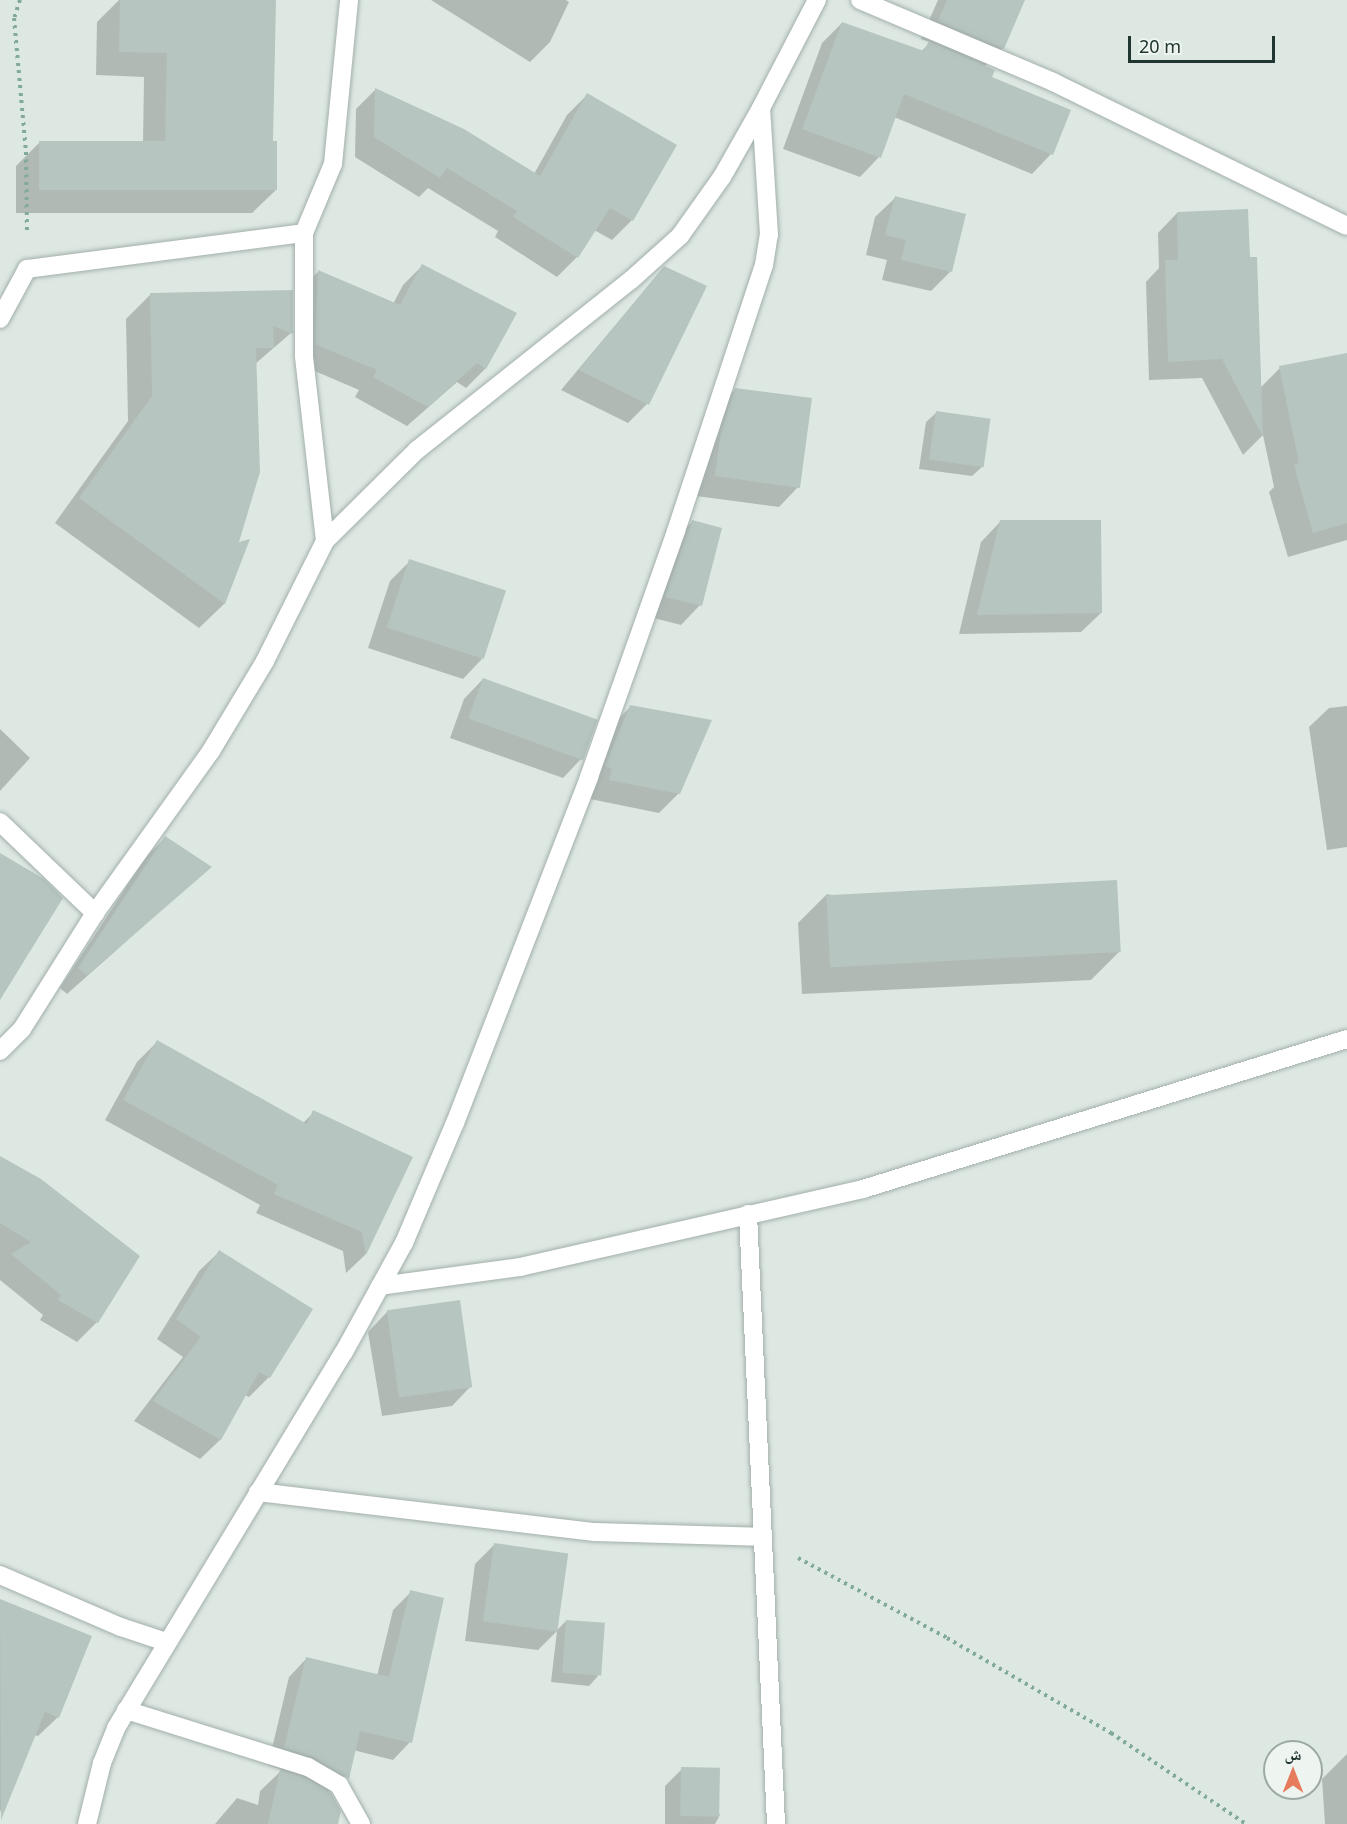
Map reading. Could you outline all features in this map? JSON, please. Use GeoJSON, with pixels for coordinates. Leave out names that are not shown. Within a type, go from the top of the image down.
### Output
{"type":"FeatureCollection","features":[{"type":"Feature","properties":{"kind":"street"},"geometry":{"type":"LineString","coordinates":[[325,541],[304,356],[304,233],[333,164],[349,0]]}},
{"type":"Feature","properties":{"kind":"street"},"geometry":{"type":"LineString","coordinates":[[0,1051],[22,1029],[95,913],[211,751],[265,661],[325,541],[417,450],[631,280],[680,236],[722,177],[761,108],[816,0]]}},
{"type":"Feature","properties":{"kind":"street"},"geometry":{"type":"LineString","coordinates":[[860,0],[1053,82],[1347,226]]}},
{"type":"Feature","properties":{"kind":"street"},"geometry":{"type":"LineString","coordinates":[[87,1824],[102,1763],[126,1710],[380,1286],[404,1243],[455,1123],[589,777],[676,531],[764,265],[769,235],[761,108]]}},
{"type":"Feature","properties":{"kind":"street"},"geometry":{"type":"LineString","coordinates":[[0,319],[27,269],[304,233]]}},
{"type":"Feature","properties":{"kind":"street"},"geometry":{"type":"LineString","coordinates":[[0,822],[95,913]]}},
{"type":"Feature","properties":{"kind":"street"},"geometry":{"type":"LineString","coordinates":[[380,1286],[520,1267],[874,1185],[1347,1040]]}},
{"type":"Feature","properties":{"kind":"street"},"geometry":{"type":"LineString","coordinates":[[747,1214],[760,1537],[777,1824]]}},
{"type":"Feature","properties":{"kind":"street"},"geometry":{"type":"LineString","coordinates":[[258,1492],[595,1532],[760,1537]]}},
{"type":"Feature","properties":{"kind":"street"},"geometry":{"type":"LineString","coordinates":[[0,1575],[121,1627],[166,1642]]}},
{"type":"Feature","properties":{"kind":"street"},"geometry":{"type":"LineString","coordinates":[[126,1710],[308,1767],[339,1785],[361,1824]]}},
{"type":"Feature","properties":{"kind":"path"},"geometry":{"type":"LineString","coordinates":[[20,0],[14,18],[26,152],[27,269]]}},
{"type":"Feature","properties":{"kind":"path"},"geometry":{"type":"LineString","coordinates":[[760,1537],[947,1638],[1111,1733],[1246,1824]]}},
{"type":"Feature","properties":{"kind":"building"},"geometry":{"type":"Polygon","coordinates":[[[120,0],[276,0],[273,141],[277,141],[277,190],[39,190],[39,141],[165,141],[167,53],[119,52],[120,0]]]}},
{"type":"Feature","properties":{"kind":"building"},"geometry":{"type":"Polygon","coordinates":[[[947,0],[1025,0],[1004,49],[938,21],[947,0]]]}},
{"type":"Feature","properties":{"kind":"building"},"geometry":{"type":"Polygon","coordinates":[[[842,22],[924,51],[929,41],[995,70],[992,77],[1071,110],[1053,155],[904,94],[881,158],[802,129],[842,22]]]}},
{"type":"Feature","properties":{"kind":"building"},"geometry":{"type":"Polygon","coordinates":[[[375,88],[464,129],[540,176],[587,93],[677,145],[633,221],[610,208],[578,258],[513,217],[517,211],[447,168],[440,178],[374,137],[375,88]]]}},
{"type":"Feature","properties":{"kind":"building"},"geometry":{"type":"Polygon","coordinates":[[[895,196],[966,214],[952,272],[901,260],[906,240],[885,235],[895,196]]]}},
{"type":"Feature","properties":{"kind":"building"},"geometry":{"type":"Polygon","coordinates":[[[1248,209],[1250,257],[1257,257],[1263,437],[1222,359],[1168,362],[1165,260],[1178,260],[1177,212],[1248,209]]]}},
{"type":"Feature","properties":{"kind":"building"},"geometry":{"type":"Polygon","coordinates":[[[422,264],[517,313],[486,369],[477,363],[428,407],[373,377],[377,370],[315,344],[318,270],[400,305],[422,264]]]}},
{"type":"Feature","properties":{"kind":"building"},"geometry":{"type":"Polygon","coordinates":[[[664,266],[707,286],[649,405],[579,370],[664,266]]]}},
{"type":"Feature","properties":{"kind":"building"},"geometry":{"type":"Polygon","coordinates":[[[293,290],[293,334],[273,326],[274,348],[256,348],[260,472],[239,542],[250,539],[225,604],[79,498],[152,396],[150,293],[293,290]]]}},
{"type":"Feature","properties":{"kind":"building"},"geometry":{"type":"Polygon","coordinates":[[[1347,353],[1347,523],[1313,533],[1294,465],[1299,463],[1279,366],[1347,353]]]}},
{"type":"Feature","properties":{"kind":"building"},"geometry":{"type":"Polygon","coordinates":[[[735,388],[812,398],[800,488],[715,476],[721,430],[735,388]]]}},
{"type":"Feature","properties":{"kind":"building"},"geometry":{"type":"Polygon","coordinates":[[[936,411],[990,419],[984,467],[929,460],[936,411]]]}},
{"type":"Feature","properties":{"kind":"building"},"geometry":{"type":"Polygon","coordinates":[[[692,520],[722,528],[702,606],[665,597],[692,520]]]}},
{"type":"Feature","properties":{"kind":"building"},"geometry":{"type":"Polygon","coordinates":[[[1000,520],[1101,520],[1102,613],[977,615],[1000,520]]]}},
{"type":"Feature","properties":{"kind":"building"},"geometry":{"type":"Polygon","coordinates":[[[409,559],[506,591],[484,659],[387,627],[409,559]]]}},
{"type":"Feature","properties":{"kind":"building"},"geometry":{"type":"Polygon","coordinates":[[[483,678],[598,720],[583,760],[468,718],[483,678]]]}},
{"type":"Feature","properties":{"kind":"building"},"geometry":{"type":"Polygon","coordinates":[[[630,705],[712,720],[680,794],[609,780],[612,769],[605,766],[630,705]]]}},
{"type":"Feature","properties":{"kind":"building"},"geometry":{"type":"Polygon","coordinates":[[[165,836],[212,867],[87,975],[78,968],[165,836]]]}},
{"type":"Feature","properties":{"kind":"building"},"geometry":{"type":"Polygon","coordinates":[[[0,853],[44,879],[63,898],[0,1000],[0,853]]]}},
{"type":"Feature","properties":{"kind":"building"},"geometry":{"type":"Polygon","coordinates":[[[1117,880],[1121,952],[830,967],[826,895],[1117,880]]]}},
{"type":"Feature","properties":{"kind":"building"},"geometry":{"type":"Polygon","coordinates":[[[157,1040],[307,1124],[313,1110],[413,1157],[366,1255],[362,1232],[274,1194],[278,1185],[123,1100],[157,1040]]]}},
{"type":"Feature","properties":{"kind":"building"},"geometry":{"type":"Polygon","coordinates":[[[0,1156],[41,1179],[140,1256],[98,1323],[58,1300],[61,1295],[11,1254],[31,1242],[0,1223],[0,1156]]]}},
{"type":"Feature","properties":{"kind":"building"},"geometry":{"type":"Polygon","coordinates":[[[219,1250],[313,1309],[270,1378],[259,1372],[221,1440],[153,1401],[201,1337],[176,1319],[219,1250]]]}},
{"type":"Feature","properties":{"kind":"building"},"geometry":{"type":"Polygon","coordinates":[[[460,1300],[472,1387],[399,1397],[387,1310],[460,1300]]]}},
{"type":"Feature","properties":{"kind":"building"},"geometry":{"type":"Polygon","coordinates":[[[494,1543],[568,1553],[557,1632],[483,1621],[494,1543]]]}},
{"type":"Feature","properties":{"kind":"building"},"geometry":{"type":"Polygon","coordinates":[[[410,1590],[444,1598],[412,1743],[360,1731],[349,1779],[314,1757],[284,1748],[306,1657],[389,1677],[410,1590]]]}},
{"type":"Feature","properties":{"kind":"building"},"geometry":{"type":"Polygon","coordinates":[[[0,1599],[92,1636],[59,1718],[45,1712],[1,1820],[0,1599]]]}},
{"type":"Feature","properties":{"kind":"building"},"geometry":{"type":"Polygon","coordinates":[[[566,1620],[605,1623],[601,1676],[562,1673],[566,1620]]]}},
{"type":"Feature","properties":{"kind":"building"},"geometry":{"type":"Polygon","coordinates":[[[681,1767],[720,1768],[719,1817],[680,1816],[681,1767]]]}},
{"type":"Feature","properties":{"kind":"building"},"geometry":{"type":"Polygon","coordinates":[[[280,1770],[303,1777],[331,1793],[341,1811],[338,1824],[268,1824],[280,1770]]]}}]}
